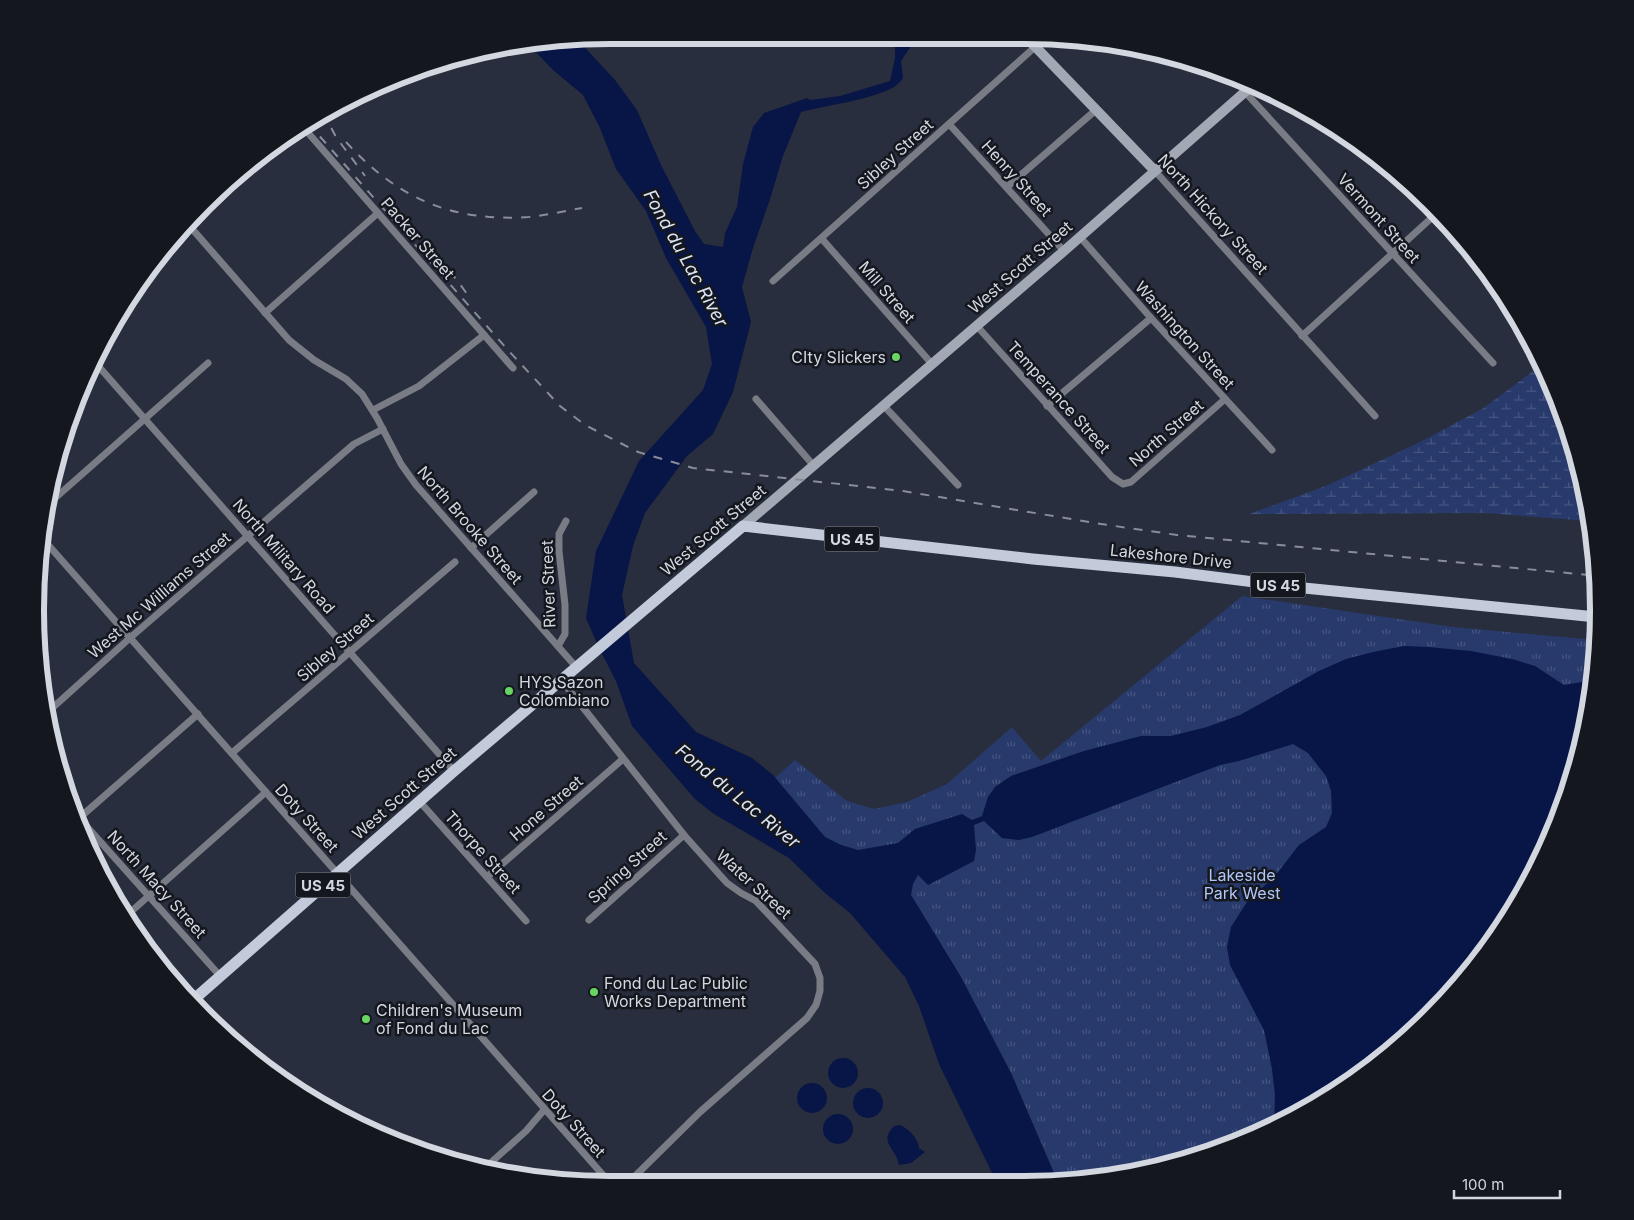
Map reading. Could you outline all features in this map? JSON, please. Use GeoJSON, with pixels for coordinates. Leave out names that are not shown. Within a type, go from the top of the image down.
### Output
{"type":"FeatureCollection","features":[{"type":"Feature","properties":{"kind":"main road","name":"North Hickory Street"},"geometry":{"type":"LineString","coordinates":[[1032,44],[1155,171]]}},
{"type":"Feature","properties":{"kind":"main road","name":"West Scott Street"},"geometry":{"type":"LineString","coordinates":[[197,997],[337,872],[884,406],[1247,90]]}},
{"type":"Feature","properties":{"kind":"main road","name":"Lakeshore Drive"},"geometry":{"type":"LineString","coordinates":[[742,526],[1034,559],[1175,572],[1294,587],[1590,616]]}},
{"type":"Feature","properties":{"kind":"street","name":"Sibley Street"},"geometry":{"type":"LineString","coordinates":[[773,281],[1035,47]]}},
{"type":"Feature","properties":{"kind":"street","name":"Vermont Street"},"geometry":{"type":"LineString","coordinates":[[1245,92],[1493,363]]}},
{"type":"Feature","properties":{"kind":"street"},"geometry":{"type":"LineString","coordinates":[[1007,188],[1096,109]]}},
{"type":"Feature","properties":{"kind":"street","name":"Henry Street"},"geometry":{"type":"LineString","coordinates":[[949,124],[1064,251]]}},
{"type":"Feature","properties":{"kind":"street","name":"Packer Street"},"geometry":{"type":"LineString","coordinates":[[307,132],[513,368]]}},
{"type":"Feature","properties":{"kind":"street","name":"North Hickory Street"},"geometry":{"type":"LineString","coordinates":[[1155,171],[1375,416]]}},
{"type":"Feature","properties":{"kind":"street"},"geometry":{"type":"LineString","coordinates":[[265,313],[378,213]]}},
{"type":"Feature","properties":{"kind":"street"},"geometry":{"type":"LineString","coordinates":[[1302,336],[1432,218]]}},
{"type":"Feature","properties":{"kind":"street","name":"North Brooke Street"},"geometry":{"type":"LineString","coordinates":[[192,229],[289,340],[314,360],[354,385],[365,397],[395,454],[416,485],[576,668]]}},
{"type":"Feature","properties":{"kind":"street","name":"Washington Street"},"geometry":{"type":"LineString","coordinates":[[1080,237],[1272,450]]}},
{"type":"Feature","properties":{"kind":"street","name":"Mill Street"},"geometry":{"type":"LineString","coordinates":[[822,239],[932,364]]}},
{"type":"Feature","properties":{"kind":"street"},"geometry":{"type":"LineString","coordinates":[[1047,406],[1151,318]]}},
{"type":"Feature","properties":{"kind":"street","name":"Temperance Street"},"geometry":{"type":"LineString","coordinates":[[976,325],[1112,477],[1123,484]]}},
{"type":"Feature","properties":{"kind":"street"},"geometry":{"type":"LineString","coordinates":[[373,410],[422,384],[484,335]]}},
{"type":"Feature","properties":{"kind":"street"},"geometry":{"type":"LineString","coordinates":[[56,498],[208,363]]}},
{"type":"Feature","properties":{"kind":"street","name":"North Military Road"},"geometry":{"type":"LineString","coordinates":[[99,367],[454,771]]}},
{"type":"Feature","properties":{"kind":"street"},"geometry":{"type":"LineString","coordinates":[[756,399],[814,466]]}},
{"type":"Feature","properties":{"kind":"street","name":"North Street"},"geometry":{"type":"LineString","coordinates":[[1123,484],[1131,482],[1225,399]]}},
{"type":"Feature","properties":{"kind":"street"},"geometry":{"type":"LineString","coordinates":[[884,406],[958,485]]}},
{"type":"Feature","properties":{"kind":"street","name":"West Mc Williams Street"},"geometry":{"type":"LineString","coordinates":[[53,707],[130,637],[354,444],[383,429]]}},
{"type":"Feature","properties":{"kind":"street"},"geometry":{"type":"LineString","coordinates":[[471,548],[534,492]]}},
{"type":"Feature","properties":{"kind":"street","name":"River Street"},"geometry":{"type":"LineString","coordinates":[[558,646],[565,634],[559,534],[566,521]]}},
{"type":"Feature","properties":{"kind":"street","name":"Doty Street"},"geometry":{"type":"LineString","coordinates":[[48,545],[603,1176]]}},
{"type":"Feature","properties":{"kind":"street","name":"Sibley Street"},"geometry":{"type":"LineString","coordinates":[[232,753],[455,562]]}},
{"type":"Feature","properties":{"kind":"street","name":"Water Street"},"geometry":{"type":"LineString","coordinates":[[562,681],[684,835],[727,883],[756,901],[815,964],[820,978],[820,991],[816,1005],[806,1019],[700,1112],[635,1176]]}},
{"type":"Feature","properties":{"kind":"street"},"geometry":{"type":"LineString","coordinates":[[83,815],[198,714]]}},
{"type":"Feature","properties":{"kind":"street","name":"Hone Street"},"geometry":{"type":"LineString","coordinates":[[487,877],[623,759]]}},
{"type":"Feature","properties":{"kind":"street"},"geometry":{"type":"LineString","coordinates":[[131,912],[266,792]]}},
{"type":"Feature","properties":{"kind":"street","name":"Thorpe Street"},"geometry":{"type":"LineString","coordinates":[[420,802],[526,921]]}},
{"type":"Feature","properties":{"kind":"street","name":"North Macy Street"},"geometry":{"type":"LineString","coordinates":[[89,830],[221,977]]}},
{"type":"Feature","properties":{"kind":"street","name":"Spring Street"},"geometry":{"type":"LineString","coordinates":[[589,920],[684,835]]}},
{"type":"Feature","properties":{"kind":"street"},"geometry":{"type":"LineString","coordinates":[[490,1163],[526,1131],[544,1110]]}},
{"type":"Feature","properties":{"kind":"green space"},"geometry":{"type":"Polygon","coordinates":[[[1536,369],[1560,428],[1571,463],[1582,520],[1485,513],[1249,514],[1326,486],[1418,443],[1482,409],[1536,369]]]}},
{"type":"Feature","properties":{"kind":"green space","name":"Lakeside Park West"},"geometry":{"type":"Polygon","coordinates":[[[1242,596],[1453,627],[1589,639],[1579,720],[1571,757],[1560,792],[1532,860],[1495,925],[1473,955],[1450,983],[1397,1036],[1339,1081],[1274,1118],[1241,1133],[1171,1157],[1098,1171],[1055,1175],[1011,1073],[961,977],[911,895],[858,850],[841,845],[825,837],[775,778],[795,760],[847,801],[874,809],[907,802],[947,784],[1012,727],[1041,761],[1242,596]]]}},
{"type":"Feature","properties":{"kind":"water","name":"Fond du Lac River"},"geometry":{"type":"Polygon","coordinates":[[[895,44],[911,44],[901,61],[903,78],[894,87],[872,96],[801,112],[783,156],[742,287],[751,322],[733,392],[713,434],[687,456],[645,513],[633,546],[622,595],[634,663],[696,732],[752,758],[773,775],[825,837],[841,845],[858,850],[898,843],[915,829],[962,814],[972,820],[982,816],[988,797],[995,787],[1011,776],[1084,751],[1141,736],[1171,736],[1207,727],[1240,715],[1319,671],[1346,659],[1373,652],[1404,646],[1471,651],[1512,659],[1535,666],[1564,685],[1585,681],[1571,757],[1560,792],[1532,860],[1495,925],[1450,983],[1397,1036],[1339,1081],[1274,1118],[1275,1095],[1272,1069],[1264,1030],[1230,965],[1227,947],[1231,927],[1247,902],[1275,876],[1299,845],[1326,827],[1332,813],[1331,791],[1326,776],[1308,753],[1293,744],[1220,765],[1032,837],[1019,840],[1002,838],[984,821],[974,825],[976,850],[974,861],[928,885],[918,875],[913,884],[911,895],[961,977],[1011,1073],[1055,1175],[994,1176],[939,1064],[919,1006],[905,977],[850,913],[825,893],[789,858],[714,814],[695,799],[632,726],[616,681],[586,618],[596,551],[639,461],[703,390],[712,364],[706,327],[666,258],[646,211],[616,169],[600,128],[583,95],[553,70],[533,49],[582,45],[615,80],[637,110],[661,165],[695,231],[704,244],[723,247],[725,233],[737,207],[743,164],[753,127],[764,113],[807,98],[810,100],[840,96],[890,81],[895,58],[895,44]]]}},
{"type":"Feature","properties":{"kind":"water"},"geometry":{"type":"Polygon","coordinates":[[[843,1058],[854,1062],[858,1073],[854,1084],[843,1088],[832,1084],[828,1073],[832,1062],[843,1058]]]}},
{"type":"Feature","properties":{"kind":"water"},"geometry":{"type":"Polygon","coordinates":[[[812,1083],[823,1087],[827,1098],[823,1109],[812,1113],[801,1109],[797,1098],[801,1087],[812,1083]]]}},
{"type":"Feature","properties":{"kind":"water"},"geometry":{"type":"Polygon","coordinates":[[[868,1088],[879,1092],[883,1103],[879,1114],[868,1118],[857,1114],[853,1103],[857,1092],[868,1088]]]}},
{"type":"Feature","properties":{"kind":"water"},"geometry":{"type":"Polygon","coordinates":[[[838,1114],[849,1118],[853,1129],[849,1140],[838,1144],[827,1140],[823,1129],[827,1118],[838,1114]]]}},
{"type":"Feature","properties":{"kind":"water"},"geometry":{"type":"Polygon","coordinates":[[[900,1125],[912,1134],[919,1148],[925,1152],[911,1163],[899,1165],[889,1145],[888,1137],[889,1132],[894,1126],[900,1125]]]}},
{"type":"Feature","properties":{"kind":"railway"},"geometry":{"type":"LineString","coordinates":[[327,120],[336,137],[365,176]]}},
{"type":"Feature","properties":{"kind":"railway"},"geometry":{"type":"LineString","coordinates":[[313,128],[507,349],[560,406],[585,425],[638,452],[693,468],[903,491],[1177,535],[1589,575]]}},
{"type":"Feature","properties":{"kind":"railway"},"geometry":{"type":"LineString","coordinates":[[346,142],[366,162],[406,192],[428,203],[451,210],[501,218],[529,217],[582,208]]}},
{"type":"Feature","properties":{"kind":"railway"},"geometry":{"type":"LineString","coordinates":[[390,204],[457,280],[467,294]]}},
{"type":"Feature","properties":{"kind":"place","name":"CIty Slickers"},"geometry":{"type":"Point","coordinates":[896,357]}},
{"type":"Feature","properties":{"kind":"place","name":"HYS Sazon Colombiano"},"geometry":{"type":"Point","coordinates":[509,691]}},
{"type":"Feature","properties":{"kind":"place","name":"Fond du Lac Public Works Department"},"geometry":{"type":"Point","coordinates":[594,992]}},
{"type":"Feature","properties":{"kind":"place","name":"Children's Museum of Fond du Lac"},"geometry":{"type":"Point","coordinates":[366,1019]}}]}
